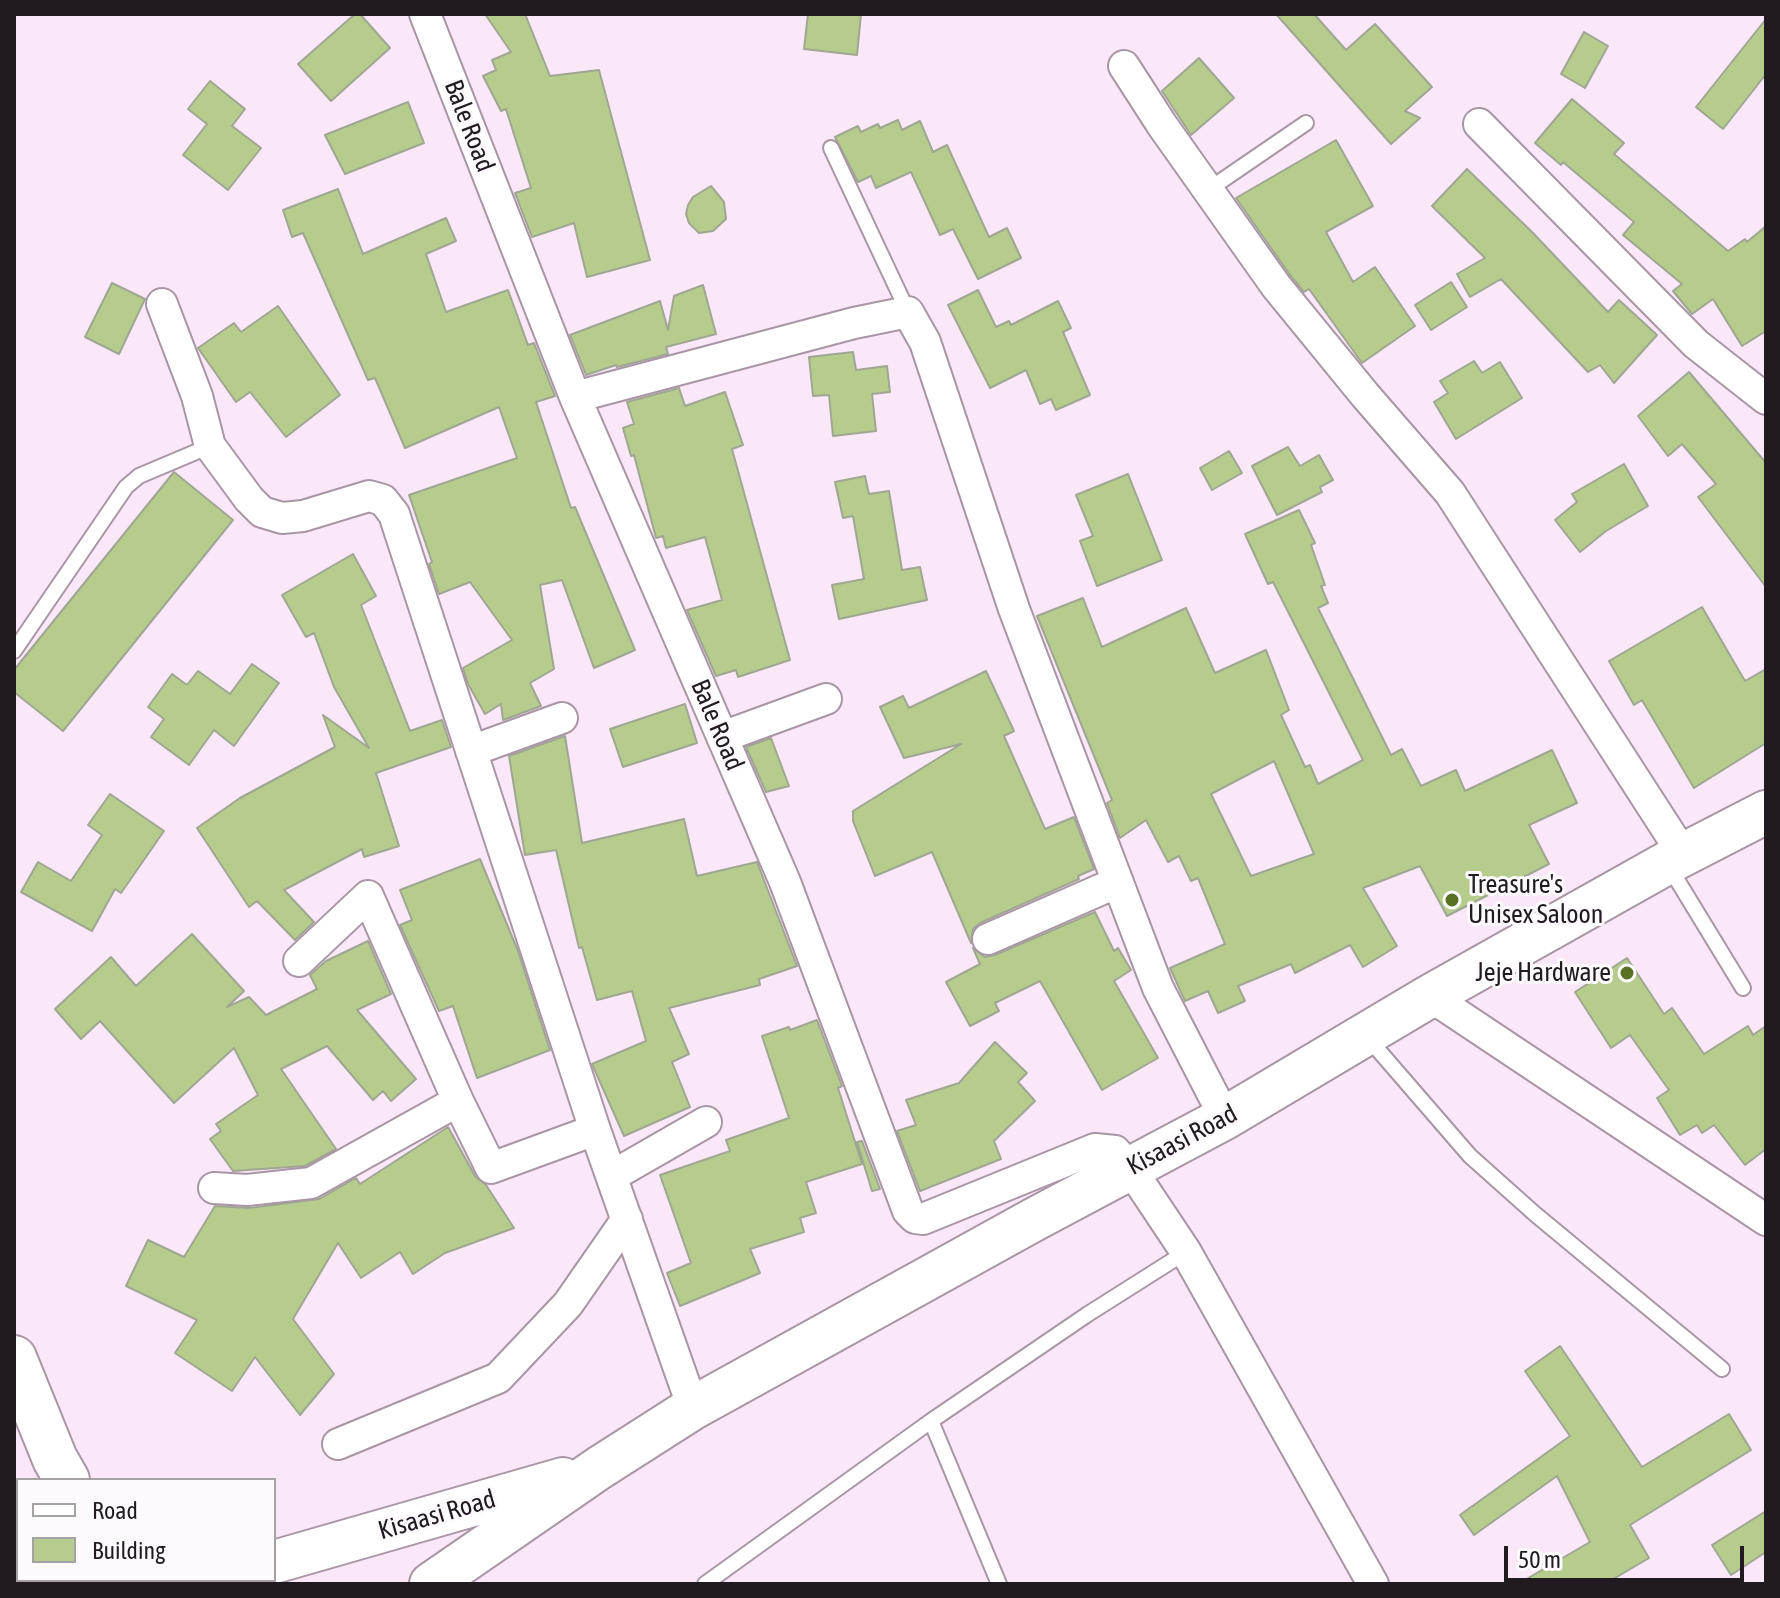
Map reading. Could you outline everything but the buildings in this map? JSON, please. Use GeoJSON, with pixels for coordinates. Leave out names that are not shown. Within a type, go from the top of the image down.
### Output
{"type":"FeatureCollection","features":[{"type":"Feature","properties":{"kind":"highway"},"geometry":{"type":"LineString","coordinates":[[14,1358],[55,1459],[66,1478]]}},
{"type":"Feature","properties":{"kind":"main road","name":"Kisaasi Road"},"geometry":{"type":"LineString","coordinates":[[431,1584],[599,1468],[693,1408],[1225,1118],[1430,996],[1675,858],[1766,812]]}},
{"type":"Feature","properties":{"kind":"main road","name":"Kisaasi Road"},"geometry":{"type":"LineString","coordinates":[[276,1561],[599,1468]]}},
{"type":"Feature","properties":{"kind":"street","name":"Bale Road"},"geometry":{"type":"LineString","coordinates":[[425,14],[575,397],[785,882],[908,1211],[915,1218],[923,1219],[1095,1149],[1115,1151],[1130,1168]]}},
{"type":"Feature","properties":{"kind":"street"},"geometry":{"type":"LineString","coordinates":[[1124,66],[1276,286],[1450,493],[1675,858]]}},
{"type":"Feature","properties":{"kind":"street"},"geometry":{"type":"LineString","coordinates":[[1479,124],[1696,344],[1766,399]]}},
{"type":"Feature","properties":{"kind":"street"},"geometry":{"type":"LineString","coordinates":[[162,304],[197,396],[210,446],[262,512],[282,518],[303,516],[369,496],[383,500],[394,514],[595,1130],[693,1408]]}},
{"type":"Feature","properties":{"kind":"street"},"geometry":{"type":"LineString","coordinates":[[575,397],[854,323],[908,312],[925,342],[1014,609],[1158,988],[1225,1118]]}},
{"type":"Feature","properties":{"kind":"street"},"geometry":{"type":"LineString","coordinates":[[722,737],[826,699]]}},
{"type":"Feature","properties":{"kind":"street"},"geometry":{"type":"LineString","coordinates":[[471,751],[562,718]]}},
{"type":"Feature","properties":{"kind":"street"},"geometry":{"type":"LineString","coordinates":[[988,939],[1118,882]]}},
{"type":"Feature","properties":{"kind":"street"},"geometry":{"type":"LineString","coordinates":[[299,961],[368,896],[458,1101],[491,1168],[595,1130]]}},
{"type":"Feature","properties":{"kind":"street"},"geometry":{"type":"LineString","coordinates":[[1430,996],[1766,1220]]}},
{"type":"Feature","properties":{"kind":"street"},"geometry":{"type":"LineString","coordinates":[[214,1188],[247,1190],[311,1183],[458,1101]]}},
{"type":"Feature","properties":{"kind":"street"},"geometry":{"type":"LineString","coordinates":[[612,1176],[706,1122]]}},
{"type":"Feature","properties":{"kind":"street"},"geometry":{"type":"LineString","coordinates":[[1130,1168],[1186,1252],[1373,1584]]}},
{"type":"Feature","properties":{"kind":"street"},"geometry":{"type":"LineString","coordinates":[[338,1444],[498,1378],[568,1304],[627,1219]]}},
{"type":"Feature","properties":{"kind":"lane"},"geometry":{"type":"LineString","coordinates":[[1208,190],[1306,123]]}},
{"type":"Feature","properties":{"kind":"lane"},"geometry":{"type":"LineString","coordinates":[[831,148],[908,312]]}},
{"type":"Feature","properties":{"kind":"lane"},"geometry":{"type":"LineString","coordinates":[[14,651],[126,487],[139,476],[210,446]]}},
{"type":"Feature","properties":{"kind":"lane"},"geometry":{"type":"LineString","coordinates":[[1675,858],[1743,988]]}},
{"type":"Feature","properties":{"kind":"lane"},"geometry":{"type":"LineString","coordinates":[[1365,1035],[1470,1156],[1722,1369]]}},
{"type":"Feature","properties":{"kind":"lane"},"geometry":{"type":"LineString","coordinates":[[705,1584],[931,1421],[1088,1314],[1186,1252]]}},
{"type":"Feature","properties":{"kind":"lane"},"geometry":{"type":"LineString","coordinates":[[931,1421],[999,1584]]}},
{"type":"Feature","properties":{"kind":"place","name":"Treasure's Unisex Saloon"},"geometry":{"type":"Point","coordinates":[1452,900]}},
{"type":"Feature","properties":{"kind":"place","name":"Jeje Hardware"},"geometry":{"type":"Point","coordinates":[1627,973]}}]}
